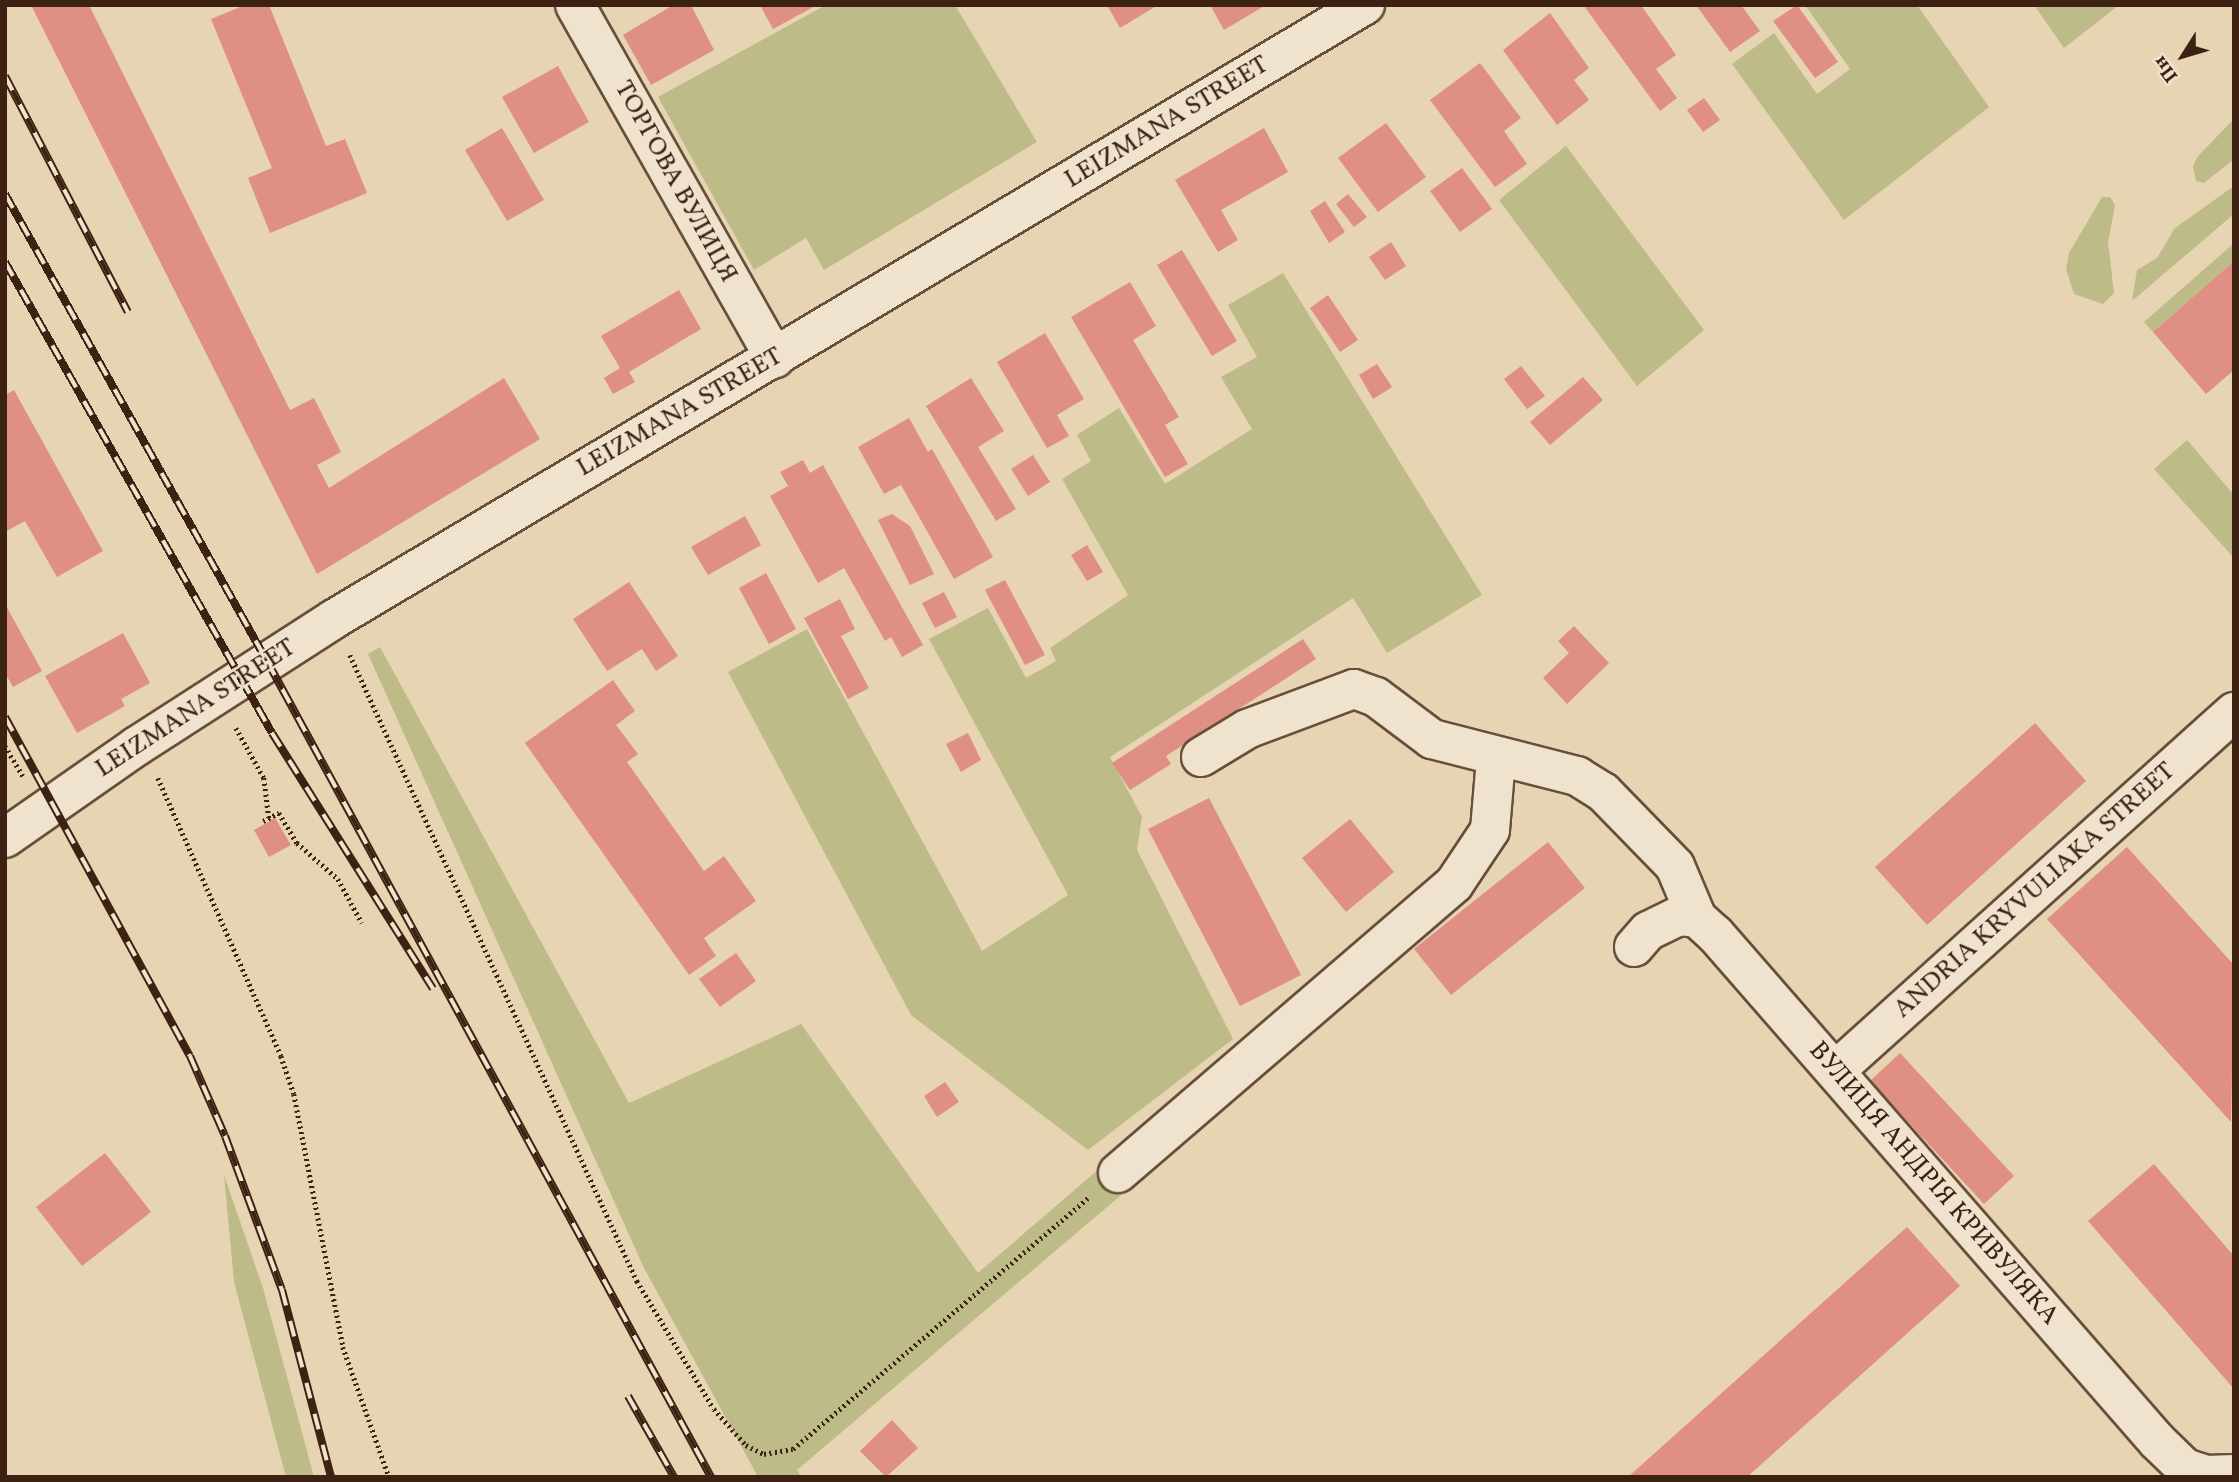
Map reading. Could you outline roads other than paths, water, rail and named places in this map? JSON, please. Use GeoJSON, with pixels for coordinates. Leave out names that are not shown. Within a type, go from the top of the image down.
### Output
{"type":"FeatureCollection","features":[{"type":"Feature","properties":{"kind":"street","name":"ТОРГОВА ВУЛИЦЯ"},"geometry":{"type":"LineString","coordinates":[[575,5],[775,358]]}},
{"type":"Feature","properties":{"kind":"street","name":"LEIZMANA STREET"},"geometry":{"type":"LineString","coordinates":[[5,838],[142,742],[334,619],[1365,5]]}},
{"type":"Feature","properties":{"kind":"street","name":"ВУЛИЦЯ АНДРІЯ КРИВУЛЯКА"},"geometry":{"type":"LineString","coordinates":[[1201,757],[1247,729],[1354,689],[1376,697],[1432,739],[1496,758],[1577,776],[1602,792],[1675,866],[1697,918],[1835,1071],[2157,1441],[2185,1468],[2206,1475],[2234,1474]]}},
{"type":"Feature","properties":{"kind":"street","name":"ANDRIA KRYVULIAKA STREET"},"geometry":{"type":"LineString","coordinates":[[1835,1071],[2234,712]]}},
{"type":"Feature","properties":{"kind":"street"},"geometry":{"type":"LineString","coordinates":[[1118,1173],[1454,884],[1490,830],[1496,758]]}},
{"type":"Feature","properties":{"kind":"street"},"geometry":{"type":"LineString","coordinates":[[1634,947],[1662,922],[1679,916],[1697,918]]}},
{"type":"Feature","properties":{"kind":"railway"},"geometry":{"type":"LineString","coordinates":[[5,76],[128,312]]}},
{"type":"Feature","properties":{"kind":"railway"},"geometry":{"type":"LineString","coordinates":[[5,194],[267,661],[711,1477]]}},
{"type":"Feature","properties":{"kind":"railway"},"geometry":{"type":"LineString","coordinates":[[5,262],[272,733],[433,989]]}},
{"type":"Feature","properties":{"kind":"railway"},"geometry":{"type":"LineString","coordinates":[[5,717],[190,1056],[225,1136],[282,1290],[331,1477]]}},
{"type":"Feature","properties":{"kind":"railway"},"geometry":{"type":"LineString","coordinates":[[628,1396],[674,1477]]}}]}
